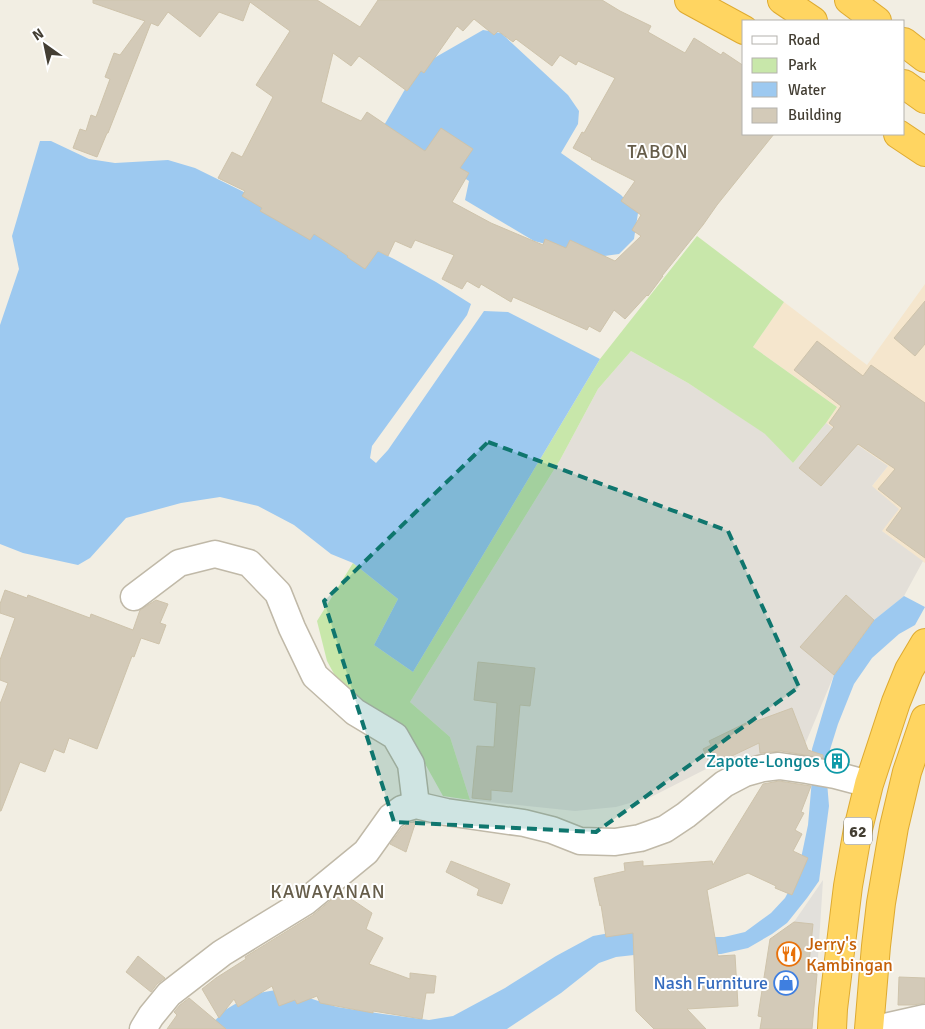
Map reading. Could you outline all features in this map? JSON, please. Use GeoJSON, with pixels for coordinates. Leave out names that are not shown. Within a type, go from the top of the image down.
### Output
{"type":"FeatureCollection","features":[{"type":"Feature","properties":{"kind":"highway"},"geometry":{"type":"LineString","coordinates":[[689,0],[742,29]]}},
{"type":"Feature","properties":{"kind":"highway"},"geometry":{"type":"LineString","coordinates":[[717,0],[742,28]]}},
{"type":"Feature","properties":{"kind":"highway"},"geometry":{"type":"LineString","coordinates":[[782,0],[812,20]]}},
{"type":"Feature","properties":{"kind":"highway"},"geometry":{"type":"LineString","coordinates":[[849,0],[876,20]]}},
{"type":"Feature","properties":{"kind":"highway"},"geometry":{"type":"LineString","coordinates":[[905,43],[925,58]]}},
{"type":"Feature","properties":{"kind":"highway"},"geometry":{"type":"LineString","coordinates":[[905,85],[925,99]]}},
{"type":"Feature","properties":{"kind":"highway"},"geometry":{"type":"LineString","coordinates":[[900,135],[925,152]]}},
{"type":"Feature","properties":{"kind":"highway","name":"62"},"geometry":{"type":"LineString","coordinates":[[832,1029],[848,886],[858,829],[869,784],[896,702],[909,670],[925,643]]}},
{"type":"Feature","properties":{"kind":"highway","name":"62"},"geometry":{"type":"LineString","coordinates":[[869,1029],[879,920],[894,827],[907,772],[925,720]]}},
{"type":"Feature","properties":{"kind":"street"},"geometry":{"type":"LineString","coordinates":[[134,597],[179,563],[215,554],[249,563],[278,592],[292,628],[315,676],[354,712],[395,736],[411,764],[416,805]]}},
{"type":"Feature","properties":{"kind":"street"},"geometry":{"type":"LineString","coordinates":[[143,1029],[169,994],[222,953],[305,902],[366,852],[391,817],[402,809],[416,805],[552,830],[580,841],[614,842],[640,838],[665,828],[686,815],[724,784],[745,773],[763,768],[779,766],[807,770],[869,784]]}},
{"type":"Feature","properties":{"kind":"street"},"geometry":{"type":"LineString","coordinates":[[876,1029],[925,1018]]}},
{"type":"Feature","properties":{"kind":"highlighted area"},"geometry":{"type":"Polygon","coordinates":[[[488,442],[728,531],[799,687],[596,832],[394,822],[324,601],[488,442]]]}},
{"type":"Feature","properties":{"kind":"shaded area"},"geometry":{"type":"Polygon","coordinates":[[[925,284],[925,563],[882,531],[872,486],[888,466],[826,423],[837,407],[753,347],[784,302],[867,365],[925,284]]]}},
{"type":"Feature","properties":{"kind":"shaded area"},"geometry":{"type":"Polygon","coordinates":[[[631,351],[688,383],[766,434],[793,463],[826,423],[888,466],[872,486],[899,509],[882,531],[923,561],[904,596],[874,620],[834,675],[806,742],[710,767],[651,797],[616,807],[575,811],[470,800],[450,737],[410,702],[560,460],[598,389],[631,351]]]}},
{"type":"Feature","properties":{"kind":"shaded area"},"geometry":{"type":"Polygon","coordinates":[[[823,880],[817,974],[808,973],[813,925],[794,922],[823,880]]]}},
{"type":"Feature","properties":{"kind":"green space"},"geometry":{"type":"Polygon","coordinates":[[[697,236],[784,302],[753,347],[837,407],[793,463],[765,434],[688,383],[631,351],[598,389],[560,460],[410,702],[450,737],[470,800],[443,796],[409,735],[345,694],[327,661],[317,621],[353,563],[398,599],[374,645],[413,672],[600,359],[697,236]]]}},
{"type":"Feature","properties":{"kind":"water"},"geometry":{"type":"Polygon","coordinates":[[[483,30],[501,33],[568,95],[579,111],[578,124],[561,153],[621,195],[638,213],[634,239],[619,254],[597,257],[534,241],[465,200],[469,181],[383,127],[422,65],[483,30]]]}},
{"type":"Feature","properties":{"kind":"water"},"geometry":{"type":"Polygon","coordinates":[[[40,141],[51,141],[89,159],[115,163],[168,160],[195,168],[254,197],[348,236],[436,282],[471,304],[467,315],[372,446],[370,458],[376,463],[388,450],[484,311],[508,312],[600,359],[413,672],[374,645],[398,599],[353,563],[331,554],[294,525],[258,506],[220,497],[181,503],[126,518],[90,558],[78,565],[23,553],[0,544],[0,325],[19,269],[12,236],[40,141]]]}},
{"type":"Feature","properties":{"kind":"water"},"geometry":{"type":"Polygon","coordinates":[[[904,596],[925,607],[915,625],[899,634],[872,658],[854,684],[828,756],[827,782],[829,806],[819,881],[787,923],[772,934],[748,948],[721,954],[643,954],[616,957],[599,963],[561,993],[507,1029],[207,1029],[225,1010],[252,994],[276,990],[337,1007],[383,1014],[429,1020],[453,1016],[593,936],[621,931],[675,937],[724,937],[745,932],[771,913],[785,898],[794,881],[808,825],[812,779],[812,749],[834,675],[874,620],[904,596]]]}},
{"type":"Feature","properties":{"kind":"building"},"geometry":{"type":"Polygon","coordinates":[[[93,0],[317,0],[360,27],[378,0],[602,0],[651,26],[648,32],[685,53],[694,38],[721,55],[723,52],[742,65],[742,135],[773,135],[648,296],[625,319],[614,310],[600,332],[589,326],[587,330],[513,297],[511,302],[481,284],[479,288],[467,281],[462,289],[442,279],[454,255],[415,240],[411,248],[395,241],[388,256],[378,251],[365,269],[314,234],[310,240],[260,211],[262,208],[242,196],[245,191],[218,178],[232,152],[242,157],[273,97],[256,85],[290,31],[250,2],[243,21],[219,12],[200,37],[168,12],[158,26],[151,23],[97,157],[73,148],[80,129],[86,131],[91,115],[96,117],[110,79],[105,77],[114,53],[120,55],[145,21],[93,3],[93,0]],[[474,19],[463,31],[457,26],[424,73],[421,71],[407,91],[359,56],[351,66],[333,53],[321,102],[361,121],[367,112],[425,151],[441,128],[473,149],[460,168],[469,173],[452,202],[491,223],[543,245],[545,239],[566,248],[570,240],[615,261],[641,236],[632,230],[641,215],[621,201],[635,181],[573,148],[582,132],[584,133],[615,78],[578,61],[576,65],[560,55],[552,66],[516,39],[513,42],[498,31],[494,35],[474,19]]]}},
{"type":"Feature","properties":{"kind":"building"},"geometry":{"type":"Polygon","coordinates":[[[925,301],[925,344],[915,356],[894,338],[925,301]]]}},
{"type":"Feature","properties":{"kind":"building"},"geometry":{"type":"Polygon","coordinates":[[[817,341],[863,376],[871,365],[925,403],[925,558],[886,530],[902,508],[878,489],[895,469],[858,444],[821,486],[799,468],[834,427],[829,423],[841,406],[794,370],[817,341]]]}},
{"type":"Feature","properties":{"kind":"building"},"geometry":{"type":"Polygon","coordinates":[[[5,590],[27,598],[28,595],[90,618],[91,614],[133,630],[140,610],[156,600],[168,604],[160,623],[166,625],[159,644],[141,638],[134,657],[132,656],[97,749],[69,738],[64,753],[54,749],[45,772],[20,762],[0,811],[0,704],[8,683],[0,680],[0,660],[15,618],[0,613],[0,604],[5,590]]]}},
{"type":"Feature","properties":{"kind":"building"},"geometry":{"type":"Polygon","coordinates":[[[846,595],[874,620],[834,675],[800,647],[846,595]]]}},
{"type":"Feature","properties":{"kind":"building"},"geometry":{"type":"Polygon","coordinates":[[[478,662],[535,668],[530,706],[520,705],[512,792],[491,790],[491,800],[472,798],[477,746],[494,747],[497,703],[474,700],[478,662]]]}},
{"type":"Feature","properties":{"kind":"building"},"geometry":{"type":"Polygon","coordinates":[[[792,708],[808,750],[823,755],[823,758],[781,751],[760,753],[759,743],[711,766],[703,749],[711,745],[709,741],[746,723],[746,725],[792,708]]]}},
{"type":"Feature","properties":{"kind":"building"},"geometry":{"type":"Polygon","coordinates":[[[779,781],[811,786],[801,812],[804,813],[795,830],[802,834],[793,851],[808,858],[792,895],[748,873],[707,890],[718,956],[735,955],[738,1006],[687,1009],[706,1029],[654,1029],[636,1011],[633,933],[606,937],[594,878],[625,871],[624,863],[643,861],[643,866],[712,861],[713,865],[763,784],[779,781]]]}},
{"type":"Feature","properties":{"kind":"building"},"geometry":{"type":"Polygon","coordinates":[[[416,821],[406,852],[390,844],[402,828],[416,821]]]}},
{"type":"Feature","properties":{"kind":"building"},"geometry":{"type":"Polygon","coordinates":[[[451,861],[510,884],[502,904],[477,895],[479,889],[446,872],[451,861]]]}},
{"type":"Feature","properties":{"kind":"building"},"geometry":{"type":"Polygon","coordinates":[[[341,892],[372,913],[366,929],[383,938],[369,964],[410,979],[410,973],[436,976],[434,993],[426,993],[422,1019],[373,1011],[373,1013],[320,1003],[317,996],[297,1004],[295,1000],[279,1006],[272,986],[238,1007],[234,999],[219,1018],[202,989],[246,959],[245,957],[313,915],[341,892]]]}},
{"type":"Feature","properties":{"kind":"building"},"geometry":{"type":"Polygon","coordinates":[[[794,922],[813,924],[808,973],[817,974],[812,1029],[760,1029],[762,1017],[758,1016],[770,939],[794,922]]]}},
{"type":"Feature","properties":{"kind":"building"},"geometry":{"type":"Polygon","coordinates":[[[138,956],[165,978],[151,992],[126,972],[138,956]]]}},
{"type":"Feature","properties":{"kind":"building"},"geometry":{"type":"Polygon","coordinates":[[[899,977],[925,978],[925,1003],[898,1005],[899,977]]]}},
{"type":"Feature","properties":{"kind":"building"},"geometry":{"type":"Polygon","coordinates":[[[189,998],[226,1029],[167,1029],[177,1015],[174,1012],[189,998]]]}},
{"type":"Feature","properties":{"kind":"place","name":"Zapote-Longos"},"geometry":{"type":"Point","coordinates":[837,761]}},
{"type":"Feature","properties":{"kind":"place","name":"Jerry's Kambingan"},"geometry":{"type":"Point","coordinates":[789,954]}},
{"type":"Feature","properties":{"kind":"place","name":"Nash Furniture"},"geometry":{"type":"Point","coordinates":[786,983]}},
{"type":"Feature","properties":{"kind":"district","name":"TABON"},"geometry":{"type":"Point","coordinates":[658,151]}},
{"type":"Feature","properties":{"kind":"district","name":"KAWAYANAN"},"geometry":{"type":"Point","coordinates":[328,891]}}]}
